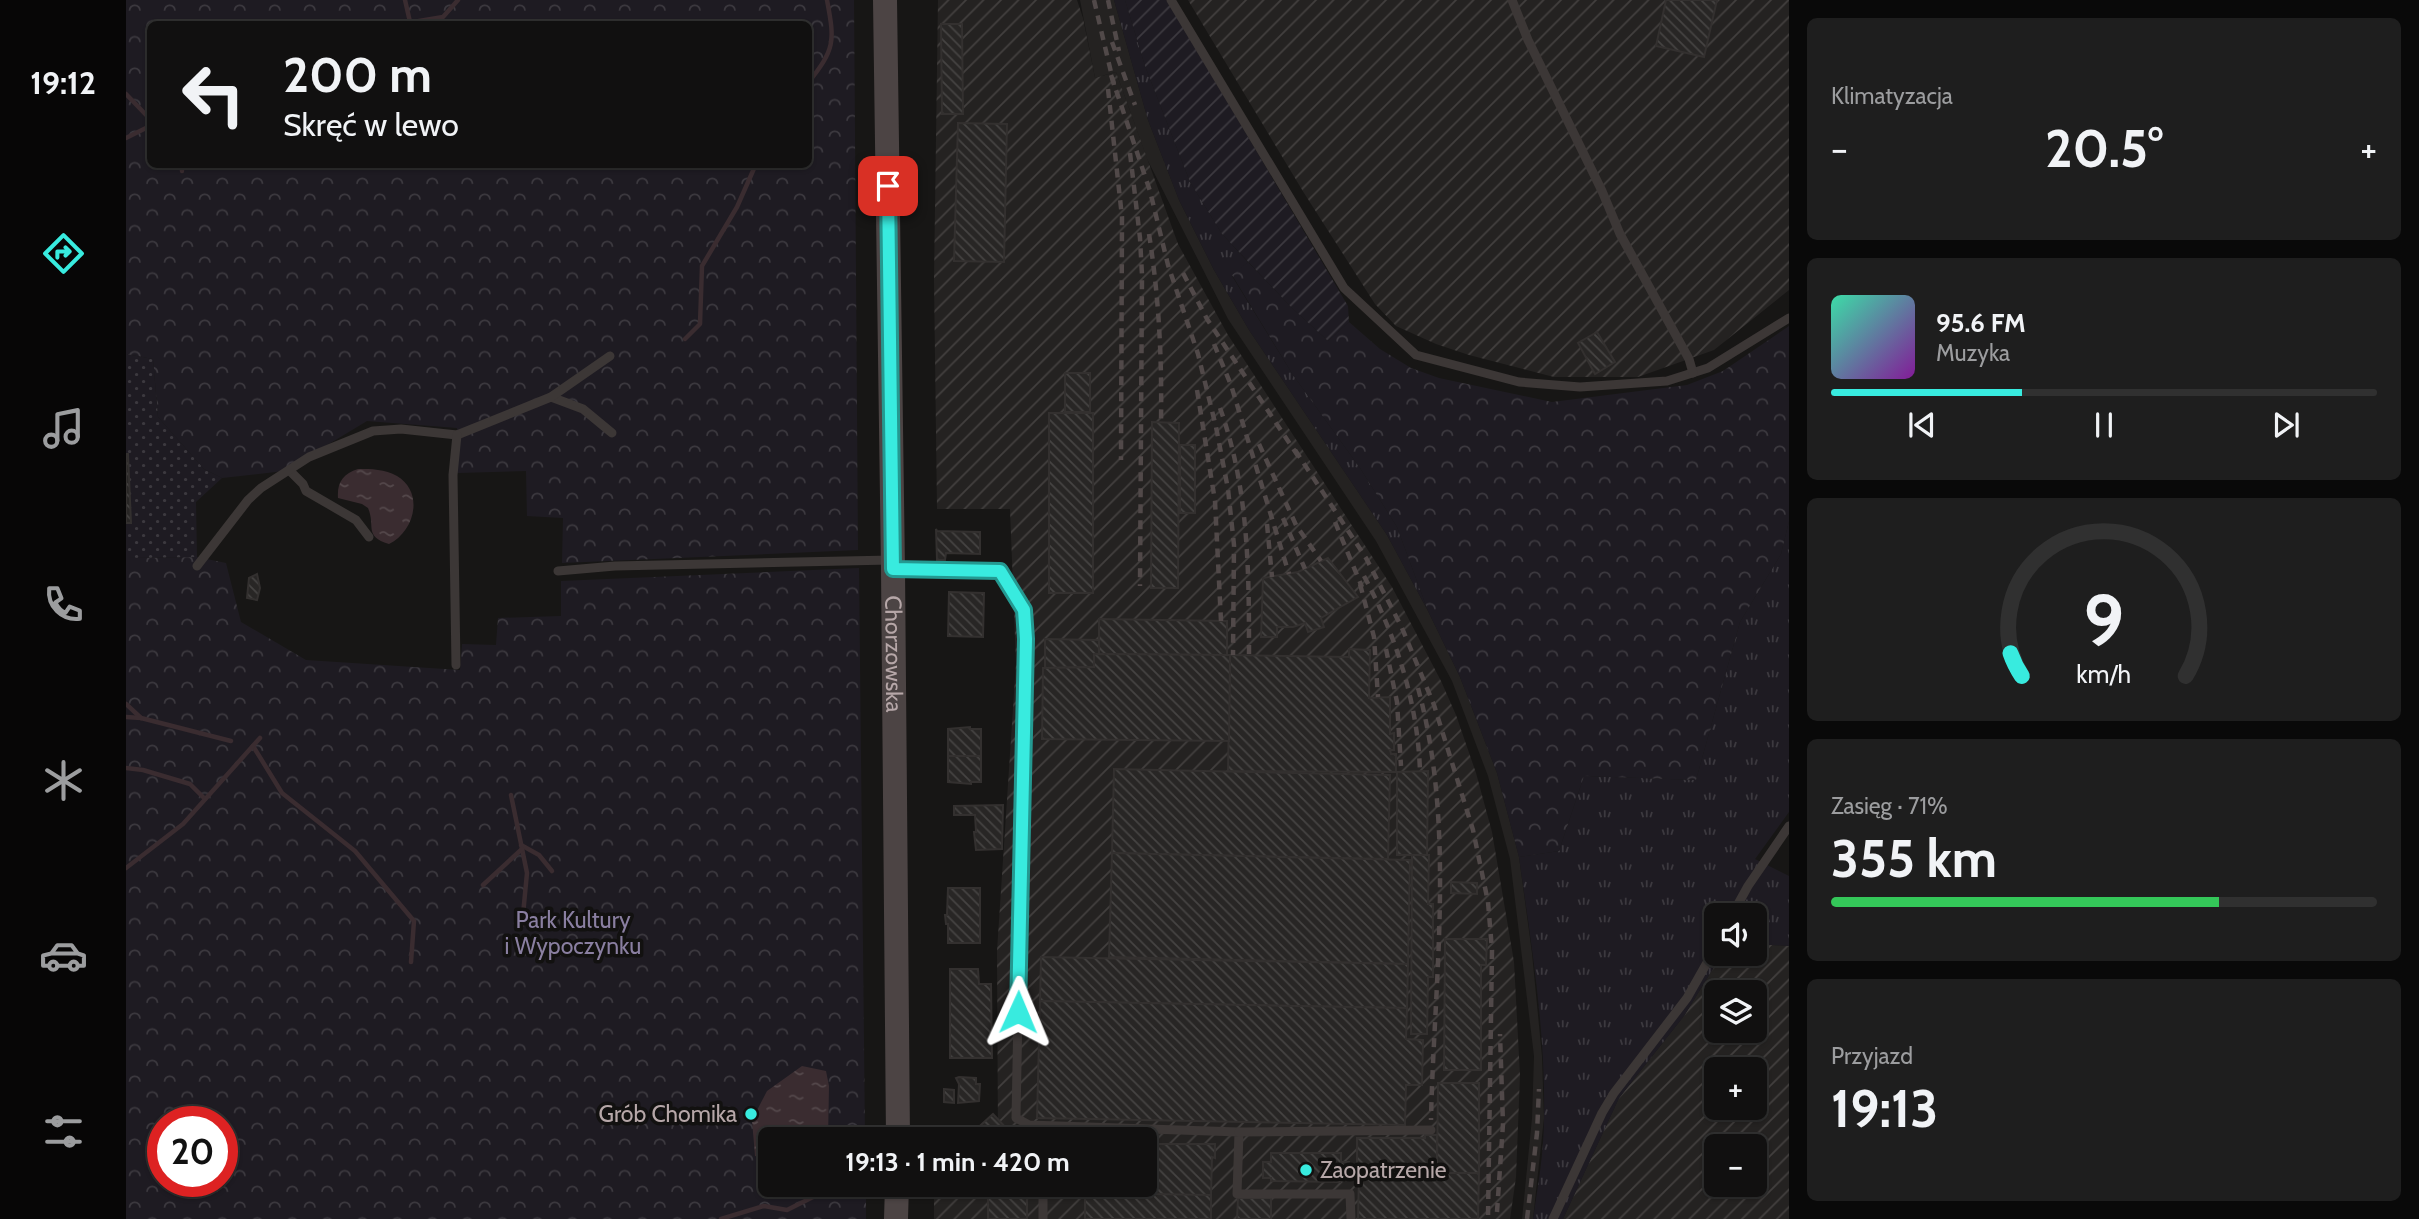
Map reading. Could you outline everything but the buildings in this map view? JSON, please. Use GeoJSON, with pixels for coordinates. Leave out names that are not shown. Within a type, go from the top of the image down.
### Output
{"type":"FeatureCollection","features":[{"type":"Feature","properties":{"kind":"main road","name":"Chorzowska"},"geometry":{"type":"LineString","coordinates":[[885,0],[898,1127]]}},
{"type":"Feature","properties":{"kind":"main road"},"geometry":{"type":"LineString","coordinates":[[896,1219],[897,1197]]}},
{"type":"Feature","properties":{"kind":"lane"},"geometry":{"type":"LineString","coordinates":[[1171,0],[1345,288],[1416,355],[1519,382],[1580,387],[1667,381],[1708,369],[1789,318]]}},
{"type":"Feature","properties":{"kind":"lane"},"geometry":{"type":"LineString","coordinates":[[1512,0],[1528,40],[1602,191],[1620,234],[1689,359],[1693,373]]}},
{"type":"Feature","properties":{"kind":"lane"},"geometry":{"type":"LineString","coordinates":[[197,566],[248,500],[289,470],[330,447],[373,431],[401,429],[457,435],[551,397],[610,356]]}},
{"type":"Feature","properties":{"kind":"lane"},"geometry":{"type":"LineString","coordinates":[[551,397],[583,409],[612,433]]}},
{"type":"Feature","properties":{"kind":"lane"},"geometry":{"type":"LineString","coordinates":[[456,665],[453,475],[457,435]]}},
{"type":"Feature","properties":{"kind":"lane"},"geometry":{"type":"LineString","coordinates":[[289,470],[306,491],[356,520],[369,537]]}},
{"type":"Feature","properties":{"kind":"lane"},"geometry":{"type":"LineString","coordinates":[[558,570],[615,566],[893,565],[1000,571],[1024,610],[1026,639],[1017,1118],[1029,1125],[1239,1132],[1431,1130]]}},
{"type":"Feature","properties":{"kind":"lane"},"geometry":{"type":"LineString","coordinates":[[1739,903],[1789,826]]}},
{"type":"Feature","properties":{"kind":"lane"},"geometry":{"type":"LineString","coordinates":[[1553,1219],[1614,1093],[1687,998],[1705,966]]}},
{"type":"Feature","properties":{"kind":"lane"},"geometry":{"type":"LineString","coordinates":[[1239,1132],[1237,1194],[1350,1194],[1351,1219]]}},
{"type":"Feature","properties":{"kind":"lane"},"geometry":{"type":"LineString","coordinates":[[1043,1197],[1043,1219]]}},
{"type":"Feature","properties":{"kind":"shaded area"},"geometry":{"type":"Polygon","coordinates":[[[938,0],[1077,0],[1095,78],[1116,72],[1178,244],[1228,335],[1392,587],[1456,715],[1492,832],[1514,962],[1520,1075],[1516,1177],[1510,1219],[934,1219],[934,1197],[1157,1197],[1157,1127],[998,1127],[997,951],[1016,663],[1010,509],[937,509],[934,280],[938,0]]]}},
{"type":"Feature","properties":{"kind":"shaded area"},"geometry":{"type":"Polygon","coordinates":[[[1080,0],[1114,0],[1148,120],[1179,200],[1214,270],[1249,330],[1387,535],[1460,677],[1497,773],[1519,857],[1542,1056],[1544,1118],[1533,1219],[1522,1219],[1532,1118],[1534,1056],[1510,859],[1488,776],[1452,681],[1376,541],[1228,319],[1147,159],[1116,72],[1095,78],[1080,0]]]}},
{"type":"Feature","properties":{"kind":"shaded area"},"geometry":{"type":"Polygon","coordinates":[[[1188,0],[1789,0],[1789,290],[1714,350],[1638,377],[1554,377],[1469,355],[1396,326],[1375,304],[1304,193],[1188,0]]]}},
{"type":"Feature","properties":{"kind":"shaded area"},"geometry":{"type":"Polygon","coordinates":[[[1767,945],[1789,946],[1789,1219],[1563,1219],[1619,1098],[1684,1016],[1704,983],[1704,1043],[1767,1043],[1767,980],[1706,980],[1715,966],[1767,966],[1767,945]]]}},
{"type":"Feature","properties":{"kind":"green space"},"geometry":{"type":"Polygon","coordinates":[[[126,0],[854,0],[858,550],[562,563],[563,518],[527,516],[526,471],[457,473],[457,428],[367,421],[284,471],[222,478],[204,469],[158,417],[153,359],[126,354],[126,0]]]}},
{"type":"Feature","properties":{"kind":"green space"},"geometry":{"type":"Polygon","coordinates":[[[1114,0],[1125,0],[1145,66],[1190,182],[1222,234],[1248,262],[1232,276],[1293,375],[1360,468],[1397,527],[1428,611],[1387,535],[1249,330],[1214,270],[1179,200],[1148,120],[1114,0]]]}},
{"type":"Feature","properties":{"kind":"green space"},"geometry":{"type":"Polygon","coordinates":[[[1125,0],[1167,0],[1348,306],[1349,322],[1328,341],[1291,307],[1222,234],[1190,182],[1145,66],[1125,0]]]}},
{"type":"Feature","properties":{"kind":"green space"},"geometry":{"type":"Polygon","coordinates":[[[1248,262],[1328,341],[1349,322],[1380,349],[1411,368],[1439,378],[1552,402],[1687,385],[1723,371],[1789,326],[1789,521],[1781,554],[1740,622],[1696,780],[1584,776],[1559,851],[1519,857],[1497,773],[1460,677],[1428,611],[1397,527],[1360,468],[1293,375],[1232,275],[1248,262]]]}},
{"type":"Feature","properties":{"kind":"green space"},"geometry":{"type":"Polygon","coordinates":[[[126,354],[153,359],[158,417],[204,469],[222,478],[196,502],[197,557],[126,558],[126,354]]]}},
{"type":"Feature","properties":{"kind":"green space"},"geometry":{"type":"Polygon","coordinates":[[[1789,521],[1789,812],[1755,859],[1789,876],[1789,946],[1767,945],[1767,903],[1704,903],[1704,966],[1715,966],[1684,1016],[1619,1098],[1563,1219],[1533,1219],[1543,1143],[1543,1053],[1519,857],[1559,851],[1584,776],[1696,780],[1740,622],[1781,554],[1789,521]]]}},
{"type":"Feature","properties":{"kind":"green space","name":"Park Kultury i Wypoczynku"},"geometry":{"type":"Polygon","coordinates":[[[197,557],[226,563],[241,622],[306,660],[460,670],[462,644],[496,645],[498,618],[561,616],[561,581],[859,568],[865,1127],[758,1127],[758,1197],[866,1197],[866,1219],[126,1219],[126,558],[197,557]]]}},
{"type":"Feature","properties":{"kind":"water"},"geometry":{"type":"Polygon","coordinates":[[[358,469],[378,470],[397,476],[406,483],[411,492],[413,512],[410,522],[405,531],[389,544],[373,534],[368,508],[338,498],[342,479],[358,469]]]}},
{"type":"Feature","properties":{"kind":"water"},"geometry":{"type":"Polygon","coordinates":[[[802,1066],[826,1071],[829,1086],[828,1127],[758,1127],[758,1157],[755,1156],[752,1120],[767,1091],[802,1066]]]}},
{"type":"Feature","properties":{"kind":"waterway"},"geometry":{"type":"LineString","coordinates":[[405,0],[410,21]]}},
{"type":"Feature","properties":{"kind":"waterway"},"geometry":{"type":"LineString","coordinates":[[419,21],[443,17],[458,0]]}},
{"type":"Feature","properties":{"kind":"waterway"},"geometry":{"type":"LineString","coordinates":[[812,77],[831,44],[827,0]]}},
{"type":"Feature","properties":{"kind":"waterway"},"geometry":{"type":"LineString","coordinates":[[126,94],[147,116]]}},
{"type":"Feature","properties":{"kind":"waterway"},"geometry":{"type":"LineString","coordinates":[[126,138],[147,128]]}},
{"type":"Feature","properties":{"kind":"waterway"},"geometry":{"type":"LineString","coordinates":[[685,339],[700,324],[702,266],[737,207],[754,168]]}},
{"type":"Feature","properties":{"kind":"waterway"},"geometry":{"type":"LineString","coordinates":[[126,704],[141,718]]}},
{"type":"Feature","properties":{"kind":"waterway"},"geometry":{"type":"LineString","coordinates":[[126,717],[141,718],[231,741]]}},
{"type":"Feature","properties":{"kind":"waterway"},"geometry":{"type":"LineString","coordinates":[[126,868],[183,824],[260,738]]}},
{"type":"Feature","properties":{"kind":"waterway"},"geometry":{"type":"LineString","coordinates":[[253,746],[282,793],[355,851],[414,921],[411,962]]}},
{"type":"Feature","properties":{"kind":"waterway"},"geometry":{"type":"LineString","coordinates":[[126,768],[143,770],[190,784],[205,799]]}},
{"type":"Feature","properties":{"kind":"waterway"},"geometry":{"type":"LineString","coordinates":[[511,795],[527,873],[522,925]]}},
{"type":"Feature","properties":{"kind":"waterway"},"geometry":{"type":"LineString","coordinates":[[521,845],[539,855],[552,871]]}},
{"type":"Feature","properties":{"kind":"waterway"},"geometry":{"type":"LineString","coordinates":[[483,885],[522,849]]}},
{"type":"Feature","properties":{"kind":"waterway"},"geometry":{"type":"LineString","coordinates":[[721,1219],[764,1206],[787,1210],[813,1197]]}},
{"type":"Feature","properties":{"kind":"railway"},"geometry":{"type":"LineString","coordinates":[[1094,0],[1114,85]]}},
{"type":"Feature","properties":{"kind":"railway"},"geometry":{"type":"LineString","coordinates":[[1108,0],[1119,51]]}},
{"type":"Feature","properties":{"kind":"railway"},"geometry":{"type":"LineString","coordinates":[[1112,42],[1135,105]]}},
{"type":"Feature","properties":{"kind":"railway"},"geometry":{"type":"LineString","coordinates":[[1111,75],[1150,191],[1168,265],[1198,354],[1216,427],[1228,489],[1234,545],[1233,655]]}},
{"type":"Feature","properties":{"kind":"railway"},"geometry":{"type":"LineString","coordinates":[[1108,89],[1122,217],[1121,460]]}},
{"type":"Feature","properties":{"kind":"railway"},"geometry":{"type":"LineString","coordinates":[[1130,153],[1142,275],[1140,586]]}},
{"type":"Feature","properties":{"kind":"railway"},"geometry":{"type":"LineString","coordinates":[[1149,234],[1159,328],[1161,422]]}},
{"type":"Feature","properties":{"kind":"railway"},"geometry":{"type":"LineString","coordinates":[[1183,273],[1207,319],[1300,459]]}},
{"type":"Feature","properties":{"kind":"railway"},"geometry":{"type":"LineString","coordinates":[[1214,344],[1231,385],[1289,574]]}},
{"type":"Feature","properties":{"kind":"railway"},"geometry":{"type":"LineString","coordinates":[[1197,390],[1215,501],[1221,621]]}},
{"type":"Feature","properties":{"kind":"railway"},"geometry":{"type":"LineString","coordinates":[[1220,408],[1230,438],[1242,500],[1249,593],[1249,656]]}},
{"type":"Feature","properties":{"kind":"railway"},"geometry":{"type":"LineString","coordinates":[[1259,444],[1296,525],[1321,561]]}},
{"type":"Feature","properties":{"kind":"railway"},"geometry":{"type":"LineString","coordinates":[[1295,450],[1366,558],[1402,628],[1434,705],[1473,830],[1488,902],[1492,950],[1488,1218]]}},
{"type":"Feature","properties":{"kind":"railway"},"geometry":{"type":"LineString","coordinates":[[1283,518],[1305,569]]}},
{"type":"Feature","properties":{"kind":"railway"},"geometry":{"type":"LineString","coordinates":[[1335,522],[1362,587]]}},
{"type":"Feature","properties":{"kind":"railway"},"geometry":{"type":"LineString","coordinates":[[1267,524],[1272,577]]}},
{"type":"Feature","properties":{"kind":"railway"},"geometry":{"type":"LineString","coordinates":[[1364,576],[1386,622],[1410,695],[1420,772]]}},
{"type":"Feature","properties":{"kind":"railway"},"geometry":{"type":"LineString","coordinates":[[1360,584],[1374,637],[1378,697]]}},
{"type":"Feature","properties":{"kind":"railway"},"geometry":{"type":"LineString","coordinates":[[1386,649],[1397,702],[1401,766]]}},
{"type":"Feature","properties":{"kind":"railway"},"geometry":{"type":"LineString","coordinates":[[1418,688],[1430,741],[1440,848],[1431,1120]]}},
{"type":"Feature","properties":{"kind":"railway"},"geometry":{"type":"LineString","coordinates":[[1497,1212],[1503,1124],[1500,1034]]}},
{"type":"Feature","properties":{"kind":"railway"},"geometry":{"type":"LineString","coordinates":[[1527,1219],[1539,1089]]}},
{"type":"Feature","properties":{"kind":"place","name":"Grób Chomika"},"geometry":{"type":"Point","coordinates":[751,1114]}},
{"type":"Feature","properties":{"kind":"place","name":"Zaopatrzenie"},"geometry":{"type":"Point","coordinates":[1306,1170]}},
{"type":"Feature","properties":{"kind":"route"},"geometry":{"type":"LineString","coordinates":[[888,186],[893,569],[1000,571],[1024,610],[1026,639],[1018,1012]]}}]}
